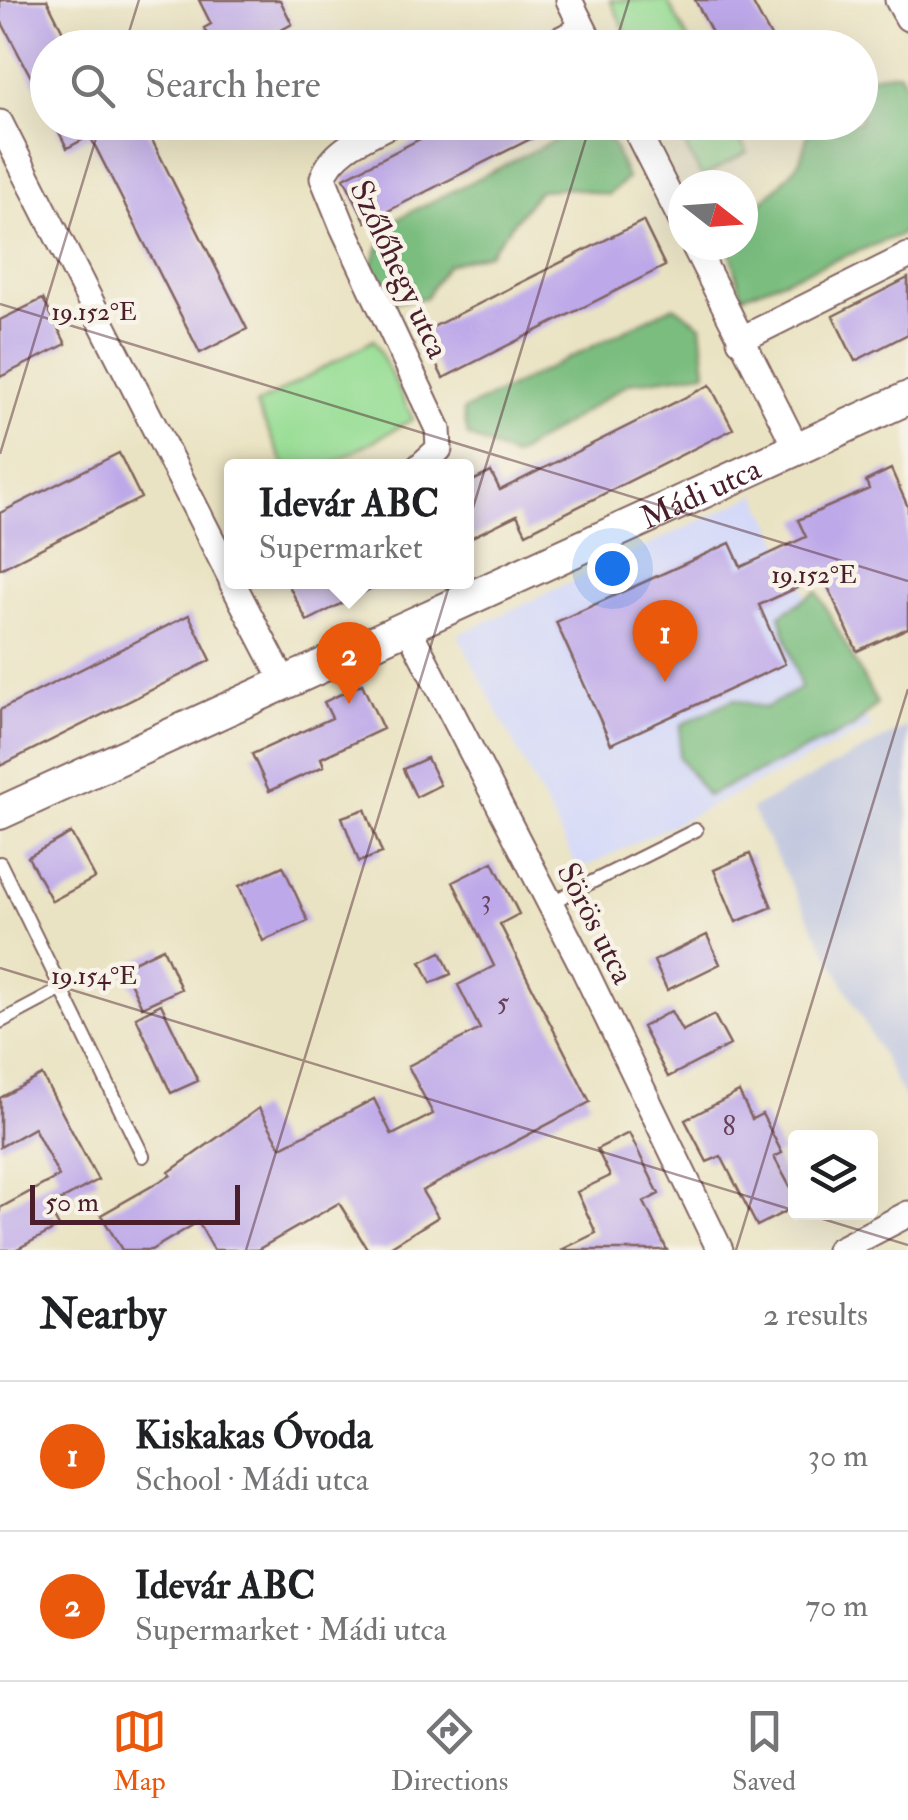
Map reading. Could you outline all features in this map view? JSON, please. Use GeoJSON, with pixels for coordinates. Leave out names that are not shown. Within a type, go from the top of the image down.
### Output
{"type":"FeatureCollection","features":[{"type":"Feature","properties":{"kind":"street"},"geometry":{"type":"LineString","coordinates":[[569,0],[584,30]]}},
{"type":"Feature","properties":{"kind":"street"},"geometry":{"type":"LineString","coordinates":[[898,0],[908,18]]}},
{"type":"Feature","properties":{"kind":"street"},"geometry":{"type":"LineString","coordinates":[[3,138],[224,563]]}},
{"type":"Feature","properties":{"kind":"street","name":"Szőlőhegy utca"},"geometry":{"type":"LineString","coordinates":[[360,140],[328,165],[323,178],[342,227],[438,430],[438,449],[427,459]]}},
{"type":"Feature","properties":{"kind":"street"},"geometry":{"type":"LineString","coordinates":[[641,140],[668,193]]}},
{"type":"Feature","properties":{"kind":"street"},"geometry":{"type":"LineString","coordinates":[[740,340],[908,256]]}},
{"type":"Feature","properties":{"kind":"street"},"geometry":{"type":"LineString","coordinates":[[701,260],[797,449]]}},
{"type":"Feature","properties":{"kind":"street","name":"Mádi utca"},"geometry":{"type":"LineString","coordinates":[[0,814],[908,398]]}},
{"type":"Feature","properties":{"kind":"street"},"geometry":{"type":"LineString","coordinates":[[237,589],[285,684]]}},
{"type":"Feature","properties":{"kind":"street","name":"Sörös utca"},"geometry":{"type":"LineString","coordinates":[[408,628],[550,903],[720,1250]]}},
{"type":"Feature","properties":{"kind":"street"},"geometry":{"type":"LineString","coordinates":[[839,1250],[908,1214]]}},
{"type":"Feature","properties":{"kind":"lane"},"geometry":{"type":"LineString","coordinates":[[550,903],[696,830]]}},
{"type":"Feature","properties":{"kind":"lane"},"geometry":{"type":"LineString","coordinates":[[0,862],[143,1156]]}},
{"type":"Feature","properties":{"kind":"lane"},"geometry":{"type":"LineString","coordinates":[[0,1022],[62,988]]}},
{"type":"Feature","properties":{"kind":"shaded area"},"geometry":{"type":"Polygon","coordinates":[[[757,494],[871,728],[579,870],[458,635],[757,494]]]}},
{"type":"Feature","properties":{"kind":"shaded area"},"geometry":{"type":"Polygon","coordinates":[[[908,726],[908,1105],[751,809],[908,726]]]}},
{"type":"Feature","properties":{"kind":"green space"},"geometry":{"type":"Polygon","coordinates":[[[610,0],[667,0],[683,30],[625,30],[610,0]]]}},
{"type":"Feature","properties":{"kind":"green space"},"geometry":{"type":"Polygon","coordinates":[[[899,72],[908,87],[908,228],[900,235],[742,296],[733,260],[758,260],[758,207],[799,161],[806,140],[878,140],[878,75],[899,72]]]}},
{"type":"Feature","properties":{"kind":"green space"},"geometry":{"type":"Polygon","coordinates":[[[555,140],[609,140],[627,179],[608,195],[572,188],[539,190],[489,253],[447,265],[425,298],[395,301],[370,268],[389,223],[555,140]]]}},
{"type":"Feature","properties":{"kind":"green space"},"geometry":{"type":"Polygon","coordinates":[[[682,140],[740,140],[747,152],[715,170],[698,170],[682,140]]]}},
{"type":"Feature","properties":{"kind":"green space"},"geometry":{"type":"Polygon","coordinates":[[[674,306],[701,325],[706,372],[629,383],[513,457],[468,436],[463,411],[674,306]]]}},
{"type":"Feature","properties":{"kind":"green space"},"geometry":{"type":"Polygon","coordinates":[[[374,340],[413,419],[341,459],[282,459],[256,405],[374,340]]]}},
{"type":"Feature","properties":{"kind":"green space"},"geometry":{"type":"Polygon","coordinates":[[[817,591],[877,704],[854,727],[707,796],[679,757],[681,725],[733,699],[765,708],[801,688],[780,615],[817,591]]]}},
{"type":"Feature","properties":{"kind":"building"},"geometry":{"type":"Polygon","coordinates":[[[0,0],[47,0],[62,30],[30,30],[30,75],[0,19],[0,0]]]}},
{"type":"Feature","properties":{"kind":"building"},"geometry":{"type":"Polygon","coordinates":[[[199,0],[280,0],[292,24],[281,30],[205,30],[211,24],[199,0]]]}},
{"type":"Feature","properties":{"kind":"building"},"geometry":{"type":"Polygon","coordinates":[[[695,0],[751,0],[767,30],[711,30],[695,0]]]}},
{"type":"Feature","properties":{"kind":"building"},"geometry":{"type":"Polygon","coordinates":[[[63,140],[82,140],[67,148],[63,140]]]}},
{"type":"Feature","properties":{"kind":"building"},"geometry":{"type":"Polygon","coordinates":[[[92,140],[152,140],[247,329],[200,353],[92,140]]]}},
{"type":"Feature","properties":{"kind":"building"},"geometry":{"type":"Polygon","coordinates":[[[418,140],[528,140],[366,222],[344,178],[418,140]]]}},
{"type":"Feature","properties":{"kind":"building"},"geometry":{"type":"Polygon","coordinates":[[[643,221],[665,266],[443,378],[421,333],[643,221]]]}},
{"type":"Feature","properties":{"kind":"building"},"geometry":{"type":"Polygon","coordinates":[[[908,278],[908,334],[855,361],[833,316],[908,278]]]}},
{"type":"Feature","properties":{"kind":"building"},"geometry":{"type":"Polygon","coordinates":[[[43,299],[66,344],[0,377],[0,320],[43,299]]]}},
{"type":"Feature","properties":{"kind":"building"},"geometry":{"type":"Polygon","coordinates":[[[710,385],[733,429],[526,533],[517,515],[474,536],[474,480],[491,472],[500,490],[710,385]]]}},
{"type":"Feature","properties":{"kind":"building"},"geometry":{"type":"Polygon","coordinates":[[[119,453],[141,498],[0,569],[0,513],[119,453]]]}},
{"type":"Feature","properties":{"kind":"building"},"geometry":{"type":"Polygon","coordinates":[[[891,469],[908,507],[908,628],[857,651],[823,576],[759,605],[785,664],[611,744],[556,622],[730,543],[741,567],[806,537],[798,520],[869,489],[866,481],[891,469]]]}},
{"type":"Feature","properties":{"kind":"building"},"geometry":{"type":"Polygon","coordinates":[[[291,589],[370,589],[307,621],[291,589]]]}},
{"type":"Feature","properties":{"kind":"building"},"geometry":{"type":"Polygon","coordinates":[[[189,615],[211,660],[0,766],[0,710],[189,615]]]}},
{"type":"Feature","properties":{"kind":"building"},"geometry":{"type":"Polygon","coordinates":[[[362,684],[383,729],[321,758],[324,766],[269,791],[252,754],[332,718],[324,702],[362,684]]]}},
{"type":"Feature","properties":{"kind":"building"},"geometry":{"type":"Polygon","coordinates":[[[427,758],[440,785],[416,797],[403,769],[427,758]]]}},
{"type":"Feature","properties":{"kind":"building"},"geometry":{"type":"Polygon","coordinates":[[[365,809],[382,853],[359,862],[342,817],[365,809]]]}},
{"type":"Feature","properties":{"kind":"building"},"geometry":{"type":"Polygon","coordinates":[[[71,833],[95,878],[52,901],[28,857],[71,833]]]}},
{"type":"Feature","properties":{"kind":"building"},"geometry":{"type":"Polygon","coordinates":[[[750,854],[772,907],[736,922],[714,870],[750,854]]]}},
{"type":"Feature","properties":{"kind":"building"},"geometry":{"type":"Polygon","coordinates":[[[493,862],[519,914],[500,924],[590,1102],[422,1191],[438,1217],[385,1250],[368,1250],[339,1203],[257,1250],[214,1250],[198,1222],[151,1250],[122,1250],[101,1215],[171,1175],[169,1172],[259,1108],[281,1147],[374,1099],[392,1135],[433,1114],[408,1066],[480,1029],[458,985],[494,966],[453,882],[493,862]]]}},
{"type":"Feature","properties":{"kind":"building"},"geometry":{"type":"Polygon","coordinates":[[[283,866],[308,921],[263,941],[239,886],[283,866]]]}},
{"type":"Feature","properties":{"kind":"building"},"geometry":{"type":"Polygon","coordinates":[[[707,935],[720,964],[667,990],[654,961],[707,935]]]}},
{"type":"Feature","properties":{"kind":"building"},"geometry":{"type":"Polygon","coordinates":[[[163,948],[181,989],[142,1007],[123,967],[163,948]]]}},
{"type":"Feature","properties":{"kind":"building"},"geometry":{"type":"Polygon","coordinates":[[[441,952],[451,974],[431,983],[421,962],[441,952]]]}},
{"type":"Feature","properties":{"kind":"building"},"geometry":{"type":"Polygon","coordinates":[[[161,1004],[198,1081],[171,1093],[136,1017],[161,1004]]]}},
{"type":"Feature","properties":{"kind":"building"},"geometry":{"type":"Polygon","coordinates":[[[671,1011],[682,1031],[714,1015],[730,1045],[668,1077],[642,1027],[671,1011]]]}},
{"type":"Feature","properties":{"kind":"building"},"geometry":{"type":"Polygon","coordinates":[[[42,1075],[98,1180],[48,1207],[59,1227],[15,1250],[0,1250],[0,1208],[59,1176],[34,1128],[0,1147],[0,1098],[42,1075]]]}},
{"type":"Feature","properties":{"kind":"building"},"geometry":{"type":"Polygon","coordinates":[[[739,1092],[752,1119],[762,1114],[782,1153],[774,1157],[788,1183],[788,1210],[757,1226],[721,1156],[707,1162],[685,1120],[739,1092]]]}},
{"type":"Feature","properties":{"kind":"building"},"geometry":{"type":"Polygon","coordinates":[[[629,1133],[659,1194],[644,1202],[667,1250],[561,1250],[596,1233],[577,1192],[610,1176],[597,1149],[629,1133]]]}},
{"type":"Feature","properties":{"kind":"place","name":"Kiskakas Óvoda"},"geometry":{"type":"Point","coordinates":[665,682]}},
{"type":"Feature","properties":{"kind":"place","name":"Idevár ABC"},"geometry":{"type":"Point","coordinates":[349,704]}}]}
